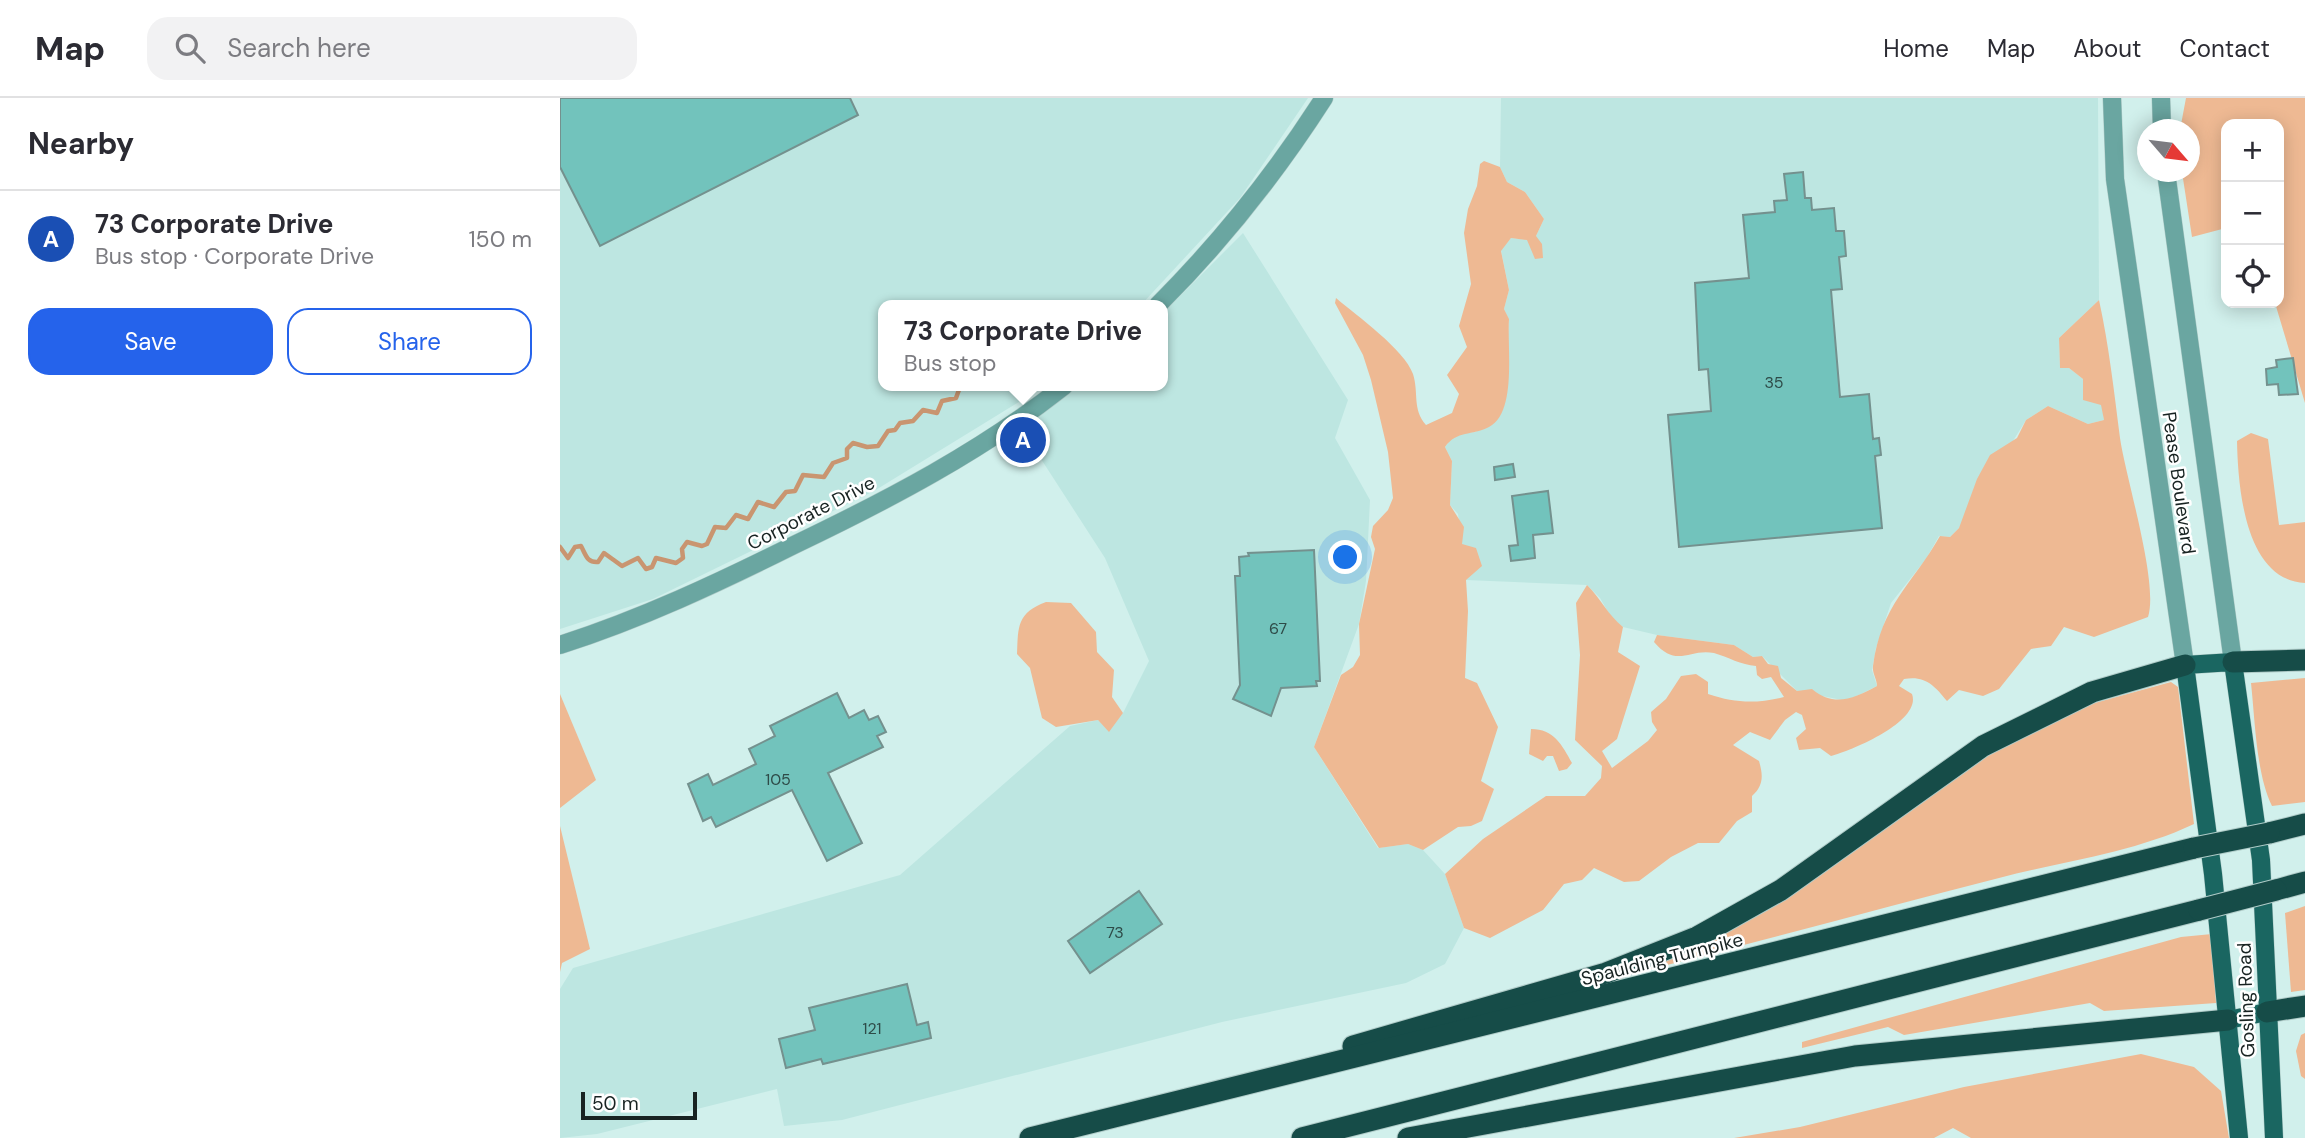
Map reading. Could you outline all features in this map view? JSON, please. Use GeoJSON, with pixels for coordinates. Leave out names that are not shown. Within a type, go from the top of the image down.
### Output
{"type":"FeatureCollection","features":[{"type":"Feature","properties":{"kind":"highway"},"geometry":{"type":"LineString","coordinates":[[2233,662],[2305,660]]}},
{"type":"Feature","properties":{"kind":"highway"},"geometry":{"type":"LineString","coordinates":[[1110,1119],[1606,973],[1675,947],[1736,918],[1781,890],[1952,766],[2017,727],[2092,692],[2185,666]]}},
{"type":"Feature","properties":{"kind":"highway","name":"Spaulding Turnpike"},"geometry":{"type":"LineString","coordinates":[[1030,1138],[2194,848],[2305,824]]}},
{"type":"Feature","properties":{"kind":"highway"},"geometry":{"type":"LineString","coordinates":[[1302,1138],[2305,882]]}},
{"type":"Feature","properties":{"kind":"highway"},"geometry":{"type":"LineString","coordinates":[[2267,1012],[2305,1006]]}},
{"type":"Feature","properties":{"kind":"highway"},"geometry":{"type":"LineString","coordinates":[[1408,1138],[1856,1056],[2228,1020]]}},
{"type":"Feature","properties":{"kind":"main road"},"geometry":{"type":"LineString","coordinates":[[2185,666],[2233,662]]}},
{"type":"Feature","properties":{"kind":"main road","name":"Pease Boulevard"},"geometry":{"type":"LineString","coordinates":[[2233,662],[2262,860]]}},
{"type":"Feature","properties":{"kind":"main road","name":"Pease Boulevard"},"geometry":{"type":"LineString","coordinates":[[2185,666],[2213,874]]}},
{"type":"Feature","properties":{"kind":"main road","name":"Gosling Road"},"geometry":{"type":"LineString","coordinates":[[2262,860],[2274,1138]]}},
{"type":"Feature","properties":{"kind":"main road","name":"Gosling Road"},"geometry":{"type":"LineString","coordinates":[[2213,874],[2239,1138]]}},
{"type":"Feature","properties":{"kind":"main road"},"geometry":{"type":"LineString","coordinates":[[2228,1020],[2267,1012]]}},
{"type":"Feature","properties":{"kind":"street"},"geometry":{"type":"LineString","coordinates":[[1163,300],[1215,246],[1260,191],[1324,98]]}},
{"type":"Feature","properties":{"kind":"street","name":"Pease Boulevard"},"geometry":{"type":"LineString","coordinates":[[2112,98],[2115,179],[2185,666]]}},
{"type":"Feature","properties":{"kind":"street"},"geometry":{"type":"LineString","coordinates":[[2161,98],[2162,119]]}},
{"type":"Feature","properties":{"kind":"street","name":"Pease Boulevard"},"geometry":{"type":"LineString","coordinates":[[2167,182],[2233,662]]}},
{"type":"Feature","properties":{"kind":"street","name":"Corporate Drive"},"geometry":{"type":"LineString","coordinates":[[560,645],[664,607],[843,522],[965,454],[1056,391]]}},
{"type":"Feature","properties":{"kind":"shaded area"},"geometry":{"type":"Polygon","coordinates":[[[560,98],[1308,98],[1240,198],[1146,300],[878,300],[878,391],[1037,391],[874,491],[653,599],[560,629],[560,98]]]}},
{"type":"Feature","properties":{"kind":"shaded area"},"geometry":{"type":"Polygon","coordinates":[[[1501,98],[2098,98],[2099,300],[2059,338],[2060,368],[2069,368],[2083,379],[2102,405],[2104,420],[2088,424],[2048,406],[2026,420],[1959,528],[1950,537],[1939,536],[1926,559],[1891,603],[1876,648],[1872,670],[1877,686],[1847,701],[1797,691],[1762,656],[1753,657],[1734,645],[1657,635],[1623,627],[1611,617],[1600,598],[1587,585],[1466,580],[1458,514],[1450,505],[1452,461],[1445,447],[1451,439],[1462,433],[1476,432],[1507,356],[1509,320],[1504,309],[1509,290],[1501,250],[1511,238],[1528,240],[1536,236],[1544,219],[1525,192],[1507,182],[1500,167],[1501,98]]]}},
{"type":"Feature","properties":{"kind":"shaded area"},"geometry":{"type":"Polygon","coordinates":[[[2186,98],[2305,98],[2305,403],[2276,308],[2284,308],[2284,119],[2221,119],[2221,229],[2192,237],[2184,182],[2200,182],[2200,119],[2182,119],[2186,98]]]}},
{"type":"Feature","properties":{"kind":"shaded area"},"geometry":{"type":"Polygon","coordinates":[[[1484,161],[1500,167],[1507,182],[1525,192],[1544,219],[1536,236],[1542,244],[1543,258],[1535,259],[1527,240],[1511,238],[1501,251],[1509,290],[1504,309],[1509,319],[1509,379],[1504,408],[1498,420],[1489,427],[1455,438],[1445,447],[1452,461],[1450,505],[1464,527],[1462,544],[1476,548],[1482,566],[1466,580],[1468,611],[1465,678],[1477,683],[1498,727],[1481,781],[1494,789],[1482,821],[1471,826],[1458,827],[1423,850],[1408,844],[1379,848],[1314,747],[1341,675],[1353,667],[1360,655],[1359,624],[1375,549],[1371,537],[1373,526],[1388,510],[1393,498],[1388,452],[1371,380],[1363,355],[1335,303],[1336,298],[1400,354],[1413,374],[1417,407],[1426,425],[1452,413],[1459,394],[1447,375],[1467,347],[1459,326],[1471,284],[1464,233],[1480,164],[1484,161]]]}},
{"type":"Feature","properties":{"kind":"shaded area"},"geometry":{"type":"Polygon","coordinates":[[[1243,233],[1348,400],[1335,438],[1370,500],[1366,581],[1359,624],[1314,747],[1378,848],[1408,844],[1423,850],[1445,874],[1464,928],[1445,964],[1406,983],[1222,1022],[842,1120],[784,1126],[777,1089],[597,1134],[560,1138],[560,989],[573,968],[900,875],[1070,726],[1098,720],[1109,731],[1123,713],[1149,661],[1105,558],[1021,428],[1071,391],[1168,391],[1168,308],[1243,233]]]}},
{"type":"Feature","properties":{"kind":"shaded area"},"geometry":{"type":"Polygon","coordinates":[[[2099,300],[2120,438],[2146,557],[2150,602],[2148,617],[2094,637],[2064,627],[2051,646],[2031,649],[1999,689],[1983,696],[1959,690],[1947,701],[1924,680],[1904,679],[1899,686],[1912,694],[1912,704],[1907,714],[1884,733],[1831,756],[1820,748],[1799,750],[1796,738],[1806,729],[1802,715],[1796,712],[1785,720],[1770,740],[1750,732],[1733,745],[1759,761],[1761,784],[1752,796],[1752,812],[1737,821],[1719,843],[1698,843],[1671,857],[1639,881],[1624,882],[1594,868],[1582,880],[1564,884],[1543,910],[1490,938],[1464,928],[1445,874],[1483,839],[1546,796],[1585,796],[1601,778],[1602,766],[1575,740],[1580,655],[1576,603],[1587,585],[1623,627],[1618,652],[1640,666],[1617,739],[1602,751],[1612,768],[1648,741],[1657,730],[1652,722],[1651,712],[1666,699],[1681,676],[1696,674],[1708,682],[1708,694],[1727,699],[1755,702],[1784,697],[1771,677],[1762,679],[1757,675],[1756,666],[1714,653],[1676,656],[1662,650],[1654,642],[1657,635],[1734,645],[1753,657],[1762,656],[1768,664],[1778,666],[1781,678],[1797,691],[1812,689],[1820,695],[1837,700],[1852,697],[1877,686],[1873,666],[1877,645],[1890,611],[1940,536],[1950,537],[1959,528],[1977,479],[1990,455],[2017,438],[2026,420],[2048,406],[2088,424],[2104,420],[2101,405],[2083,400],[2083,379],[2069,368],[2060,368],[2059,338],[2099,300]]]}},
{"type":"Feature","properties":{"kind":"shaded area"},"geometry":{"type":"Polygon","coordinates":[[[2251,433],[2268,439],[2279,525],[2305,522],[2305,583],[2285,578],[2269,566],[2257,549],[2249,528],[2243,506],[2237,441],[2251,433]]]}},
{"type":"Feature","properties":{"kind":"shaded area"},"geometry":{"type":"Polygon","coordinates":[[[1046,602],[1071,603],[1096,632],[1097,652],[1114,670],[1112,697],[1123,713],[1109,732],[1098,720],[1056,727],[1042,718],[1030,668],[1017,654],[1019,628],[1024,616],[1046,602]]]}},
{"type":"Feature","properties":{"kind":"shaded area"},"geometry":{"type":"Polygon","coordinates":[[[2305,678],[2305,802],[2272,806],[2259,763],[2251,683],[2305,678]]]}},
{"type":"Feature","properties":{"kind":"shaded area"},"geometry":{"type":"Polygon","coordinates":[[[2171,682],[2178,687],[2194,824],[2122,849],[1999,878],[1648,970],[1645,965],[1982,757],[2091,704],[2171,682]]]}},
{"type":"Feature","properties":{"kind":"shaded area"},"geometry":{"type":"Polygon","coordinates":[[[560,694],[596,780],[560,808],[560,694]]]}},
{"type":"Feature","properties":{"kind":"shaded area"},"geometry":{"type":"Polygon","coordinates":[[[1531,729],[1546,732],[1556,739],[1572,763],[1567,769],[1559,771],[1553,756],[1547,756],[1543,761],[1529,754],[1531,729]]]}},
{"type":"Feature","properties":{"kind":"shaded area"},"geometry":{"type":"Polygon","coordinates":[[[560,826],[590,949],[562,963],[560,972],[560,826]]]}},
{"type":"Feature","properties":{"kind":"shaded area"},"geometry":{"type":"Polygon","coordinates":[[[2305,906],[2305,990],[2291,992],[2285,913],[2305,906]]]}},
{"type":"Feature","properties":{"kind":"shaded area"},"geometry":{"type":"Polygon","coordinates":[[[2212,934],[2216,1003],[2104,1011],[2090,1003],[1904,1035],[1888,1027],[1802,1048],[1802,1042],[2181,937],[2212,934]]]}},
{"type":"Feature","properties":{"kind":"shaded area"},"geometry":{"type":"Polygon","coordinates":[[[2305,1033],[2305,1079],[2301,1076],[2296,1051],[2301,1035],[2305,1033]]]}},
{"type":"Feature","properties":{"kind":"shaded area"},"geometry":{"type":"Polygon","coordinates":[[[2141,1054],[2194,1067],[2221,1091],[2229,1138],[1971,1138],[1953,1128],[1934,1138],[1734,1138],[1800,1127],[1964,1087],[2141,1054]]]}},
{"type":"Feature","properties":{"kind":"building"},"geometry":{"type":"Polygon","coordinates":[[[560,98],[850,98],[858,115],[600,246],[560,167],[560,98]]]}},
{"type":"Feature","properties":{"kind":"building"},"geometry":{"type":"Polygon","coordinates":[[[1803,172],[1805,198],[1811,198],[1812,210],[1834,208],[1836,231],[1844,231],[1846,256],[1839,257],[1842,289],[1831,290],[1840,397],[1869,394],[1873,439],[1879,438],[1881,455],[1875,456],[1882,528],[1679,547],[1668,415],[1711,411],[1708,369],[1699,370],[1695,283],[1749,278],[1743,215],[1775,212],[1774,201],[1787,200],[1784,174],[1803,172]]]}},
{"type":"Feature","properties":{"kind":"building"},"geometry":{"type":"Polygon","coordinates":[[[2293,358],[2298,394],[2279,395],[2278,384],[2267,385],[2266,369],[2277,367],[2276,360],[2293,358]]]}},
{"type":"Feature","properties":{"kind":"building"},"geometry":{"type":"Polygon","coordinates":[[[1513,464],[1515,477],[1495,480],[1494,467],[1513,464]]]}},
{"type":"Feature","properties":{"kind":"building"},"geometry":{"type":"Polygon","coordinates":[[[1548,491],[1553,533],[1533,535],[1535,558],[1511,561],[1509,546],[1518,545],[1512,496],[1548,491]]]}},
{"type":"Feature","properties":{"kind":"building"},"geometry":{"type":"Polygon","coordinates":[[[1314,550],[1320,681],[1316,681],[1317,686],[1281,688],[1271,716],[1233,699],[1240,685],[1235,576],[1240,576],[1239,557],[1249,556],[1248,553],[1314,550]]]}},
{"type":"Feature","properties":{"kind":"building"},"geometry":{"type":"Polygon","coordinates":[[[837,693],[849,718],[864,710],[869,720],[878,716],[886,732],[877,736],[883,747],[828,773],[862,843],[827,861],[792,790],[716,827],[711,817],[703,821],[688,784],[708,774],[713,785],[756,764],[749,749],[775,736],[770,726],[837,693]]]}},
{"type":"Feature","properties":{"kind":"building"},"geometry":{"type":"Polygon","coordinates":[[[1139,891],[1162,924],[1090,973],[1068,941],[1139,891]]]}},
{"type":"Feature","properties":{"kind":"building"},"geometry":{"type":"Polygon","coordinates":[[[907,984],[917,1025],[928,1022],[931,1038],[823,1064],[821,1059],[786,1068],[779,1039],[815,1030],[809,1008],[907,984]]]}},
{"type":"Feature","properties":{"kind":"waterway"},"geometry":{"type":"LineString","coordinates":[[560,547],[568,558],[575,547],[581,546],[591,561],[598,562],[604,553],[622,566],[638,558],[646,569],[652,567],[656,558],[676,563],[683,558],[682,549],[687,542],[702,546],[707,544],[715,527],[726,528],[736,515],[748,519],[758,502],[774,507],[786,492],[795,491],[803,475],[824,477],[833,463],[847,458],[847,449],[853,443],[867,447],[878,446],[888,431],[895,430],[900,423],[913,421],[923,410],[937,413],[942,401],[956,398],[959,391]]}},
{"type":"Feature","properties":{"kind":"place","name":"73 Corporate Drive"},"geometry":{"type":"Point","coordinates":[1023,440]}}]}
